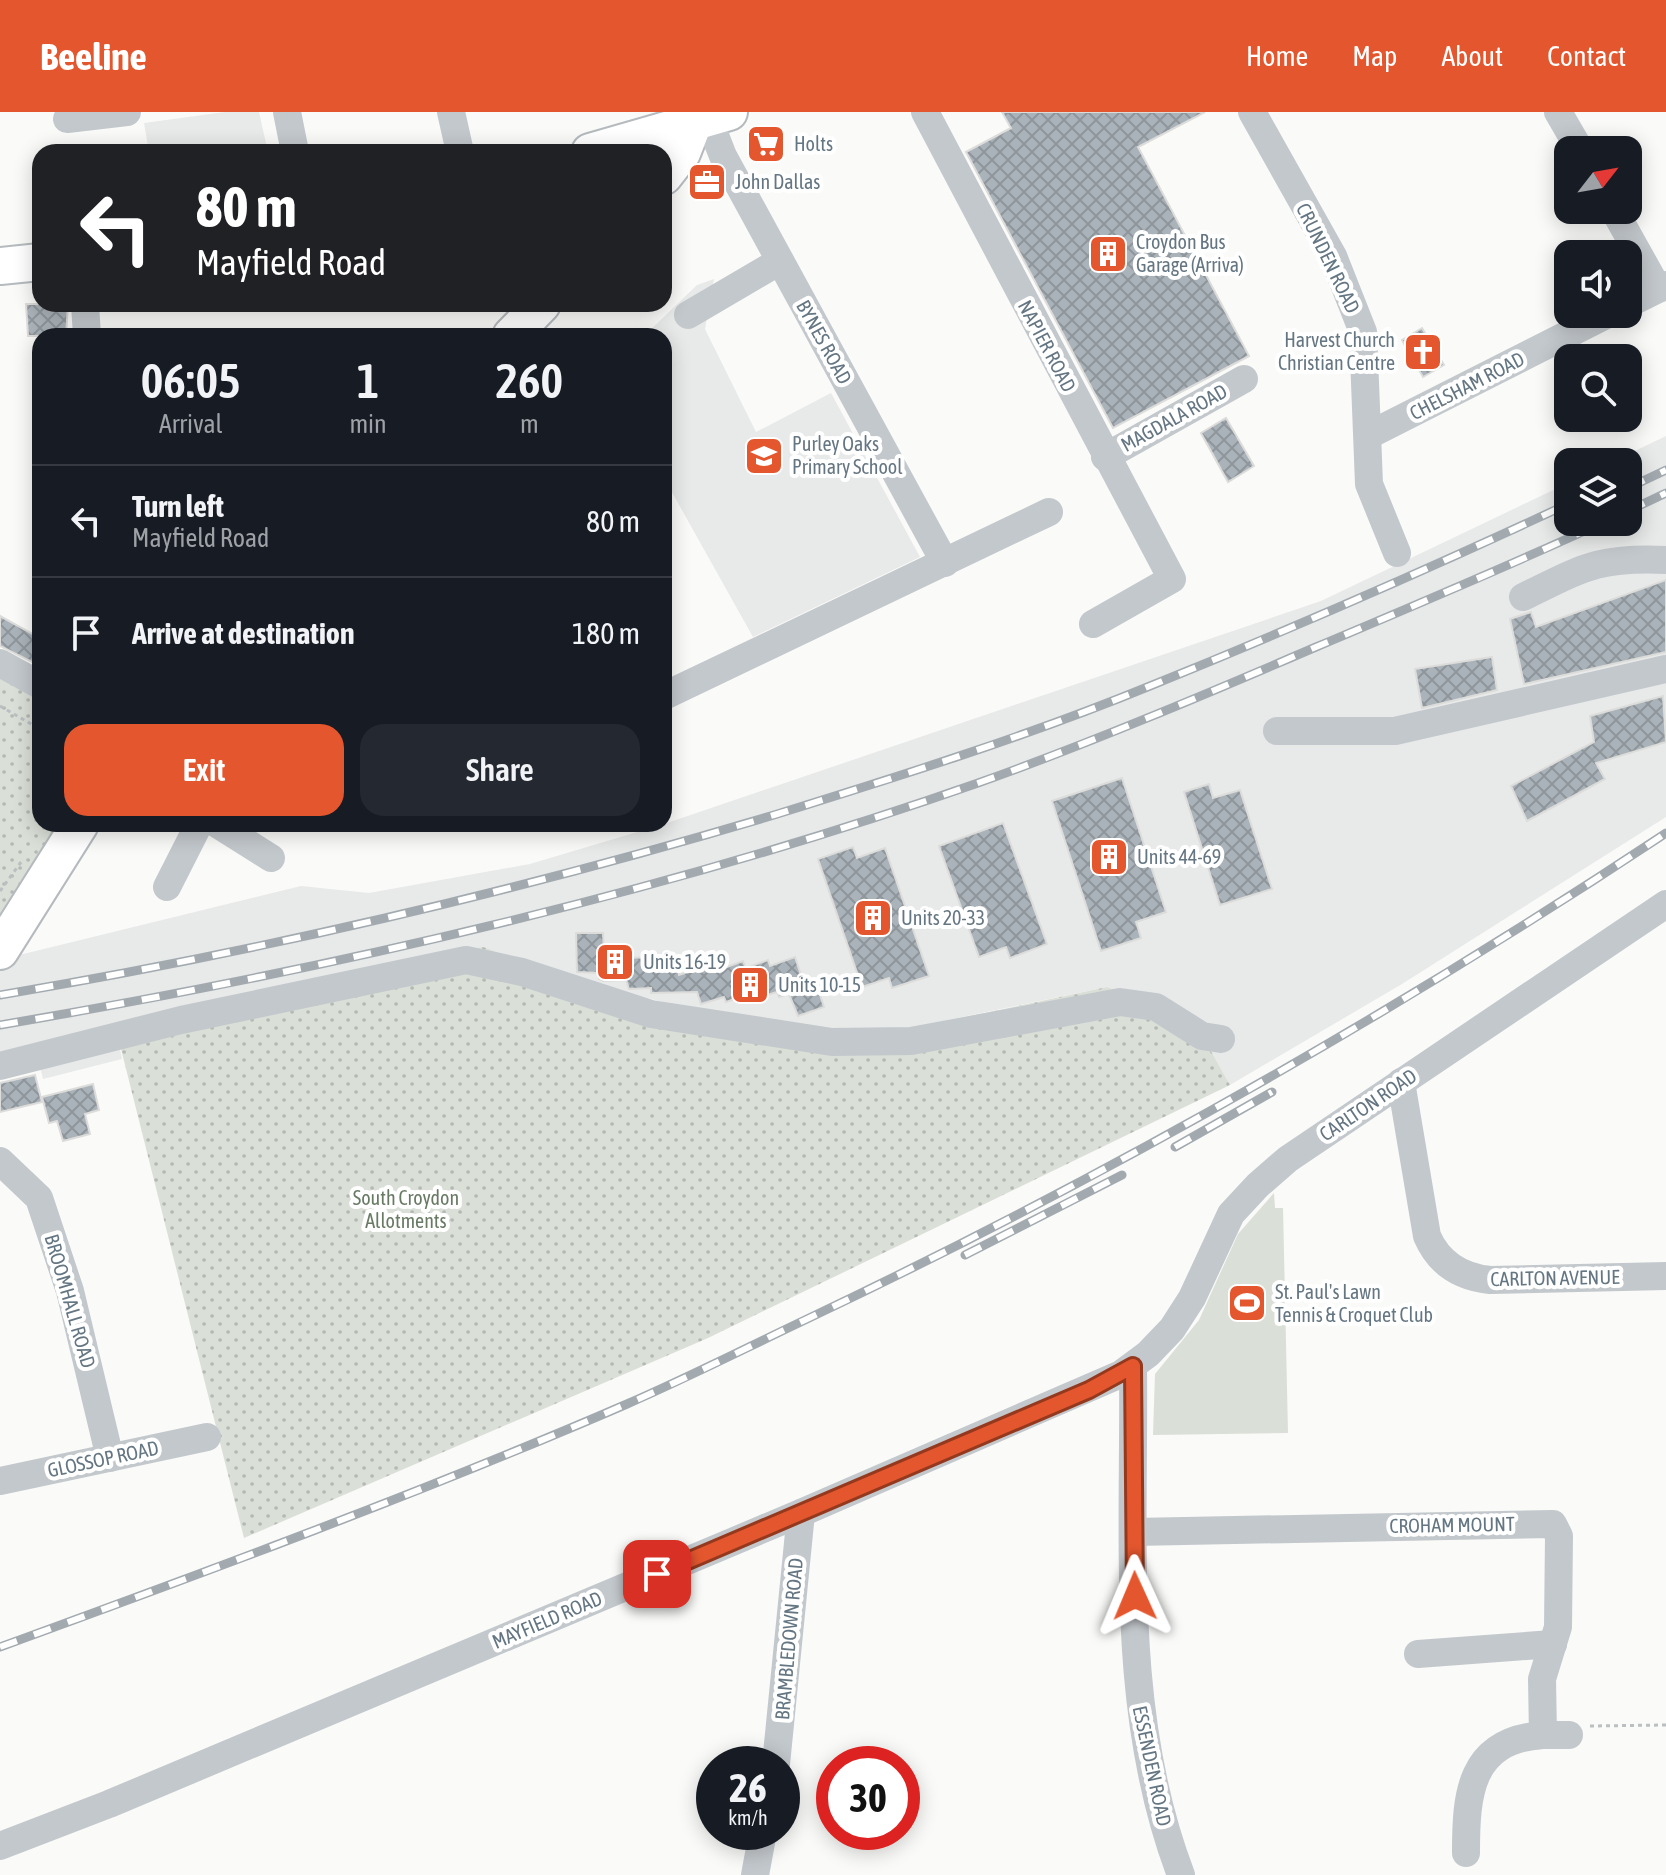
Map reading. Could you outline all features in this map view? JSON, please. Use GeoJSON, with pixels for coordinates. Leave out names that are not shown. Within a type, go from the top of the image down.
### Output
{"type":"FeatureCollection","features":[{"type":"Feature","properties":{"kind":"main road"},"geometry":{"type":"LineString","coordinates":[[648,144],[711,119]]}},
{"type":"Feature","properties":{"kind":"main road"},"geometry":{"type":"LineString","coordinates":[[672,166],[711,119]]}},
{"type":"Feature","properties":{"kind":"main road"},"geometry":{"type":"LineString","coordinates":[[0,266],[32,263]]}},
{"type":"Feature","properties":{"kind":"main road"},"geometry":{"type":"LineString","coordinates":[[519,328],[534,312]]}},
{"type":"Feature","properties":{"kind":"main road"},"geometry":{"type":"LineString","coordinates":[[0,951],[75,832]]}},
{"type":"Feature","properties":{"kind":"street"},"geometry":{"type":"LineString","coordinates":[[67,119],[127,112]]}},
{"type":"Feature","properties":{"kind":"street"},"geometry":{"type":"LineString","coordinates":[[287,112],[293,144]]}},
{"type":"Feature","properties":{"kind":"street"},"geometry":{"type":"LineString","coordinates":[[451,112],[458,144]]}},
{"type":"Feature","properties":{"kind":"street","name":"NAPIER ROAD"},"geometry":{"type":"LineString","coordinates":[[925,112],[1172,579],[1093,624]]}},
{"type":"Feature","properties":{"kind":"street","name":"CRUNDEN ROAD"},"geometry":{"type":"LineString","coordinates":[[1252,112],[1333,256],[1363,332],[1369,484],[1397,553]]}},
{"type":"Feature","properties":{"kind":"street"},"geometry":{"type":"LineString","coordinates":[[1558,112],[1572,136]]}},
{"type":"Feature","properties":{"kind":"street","name":"BYNES ROAD"},"geometry":{"type":"LineString","coordinates":[[711,119],[723,156],[945,563]]}},
{"type":"Feature","properties":{"kind":"street"},"geometry":{"type":"LineString","coordinates":[[1623,224],[1662,287],[1642,297]]}},
{"type":"Feature","properties":{"kind":"street"},"geometry":{"type":"LineString","coordinates":[[688,315],[780,261]]}},
{"type":"Feature","properties":{"kind":"street","name":"CHELSHAM ROAD"},"geometry":{"type":"LineString","coordinates":[[1369,435],[1580,328]]}},
{"type":"Feature","properties":{"kind":"street","name":"MAGDALA ROAD"},"geometry":{"type":"LineString","coordinates":[[1105,457],[1244,379]]}},
{"type":"Feature","properties":{"kind":"street"},"geometry":{"type":"LineString","coordinates":[[672,692],[1049,512]]}},
{"type":"Feature","properties":{"kind":"street"},"geometry":{"type":"LineString","coordinates":[[1523,597],[1593,563],[1619,558],[1666,560]]}},
{"type":"Feature","properties":{"kind":"street"},"geometry":{"type":"LineString","coordinates":[[0,663],[32,681]]}},
{"type":"Feature","properties":{"kind":"street"},"geometry":{"type":"LineString","coordinates":[[1277,731],[1395,731],[1666,669]]}},
{"type":"Feature","properties":{"kind":"street"},"geometry":{"type":"LineString","coordinates":[[167,887],[195,832]]}},
{"type":"Feature","properties":{"kind":"street"},"geometry":{"type":"LineString","coordinates":[[230,832],[271,858]]}},
{"type":"Feature","properties":{"kind":"street","name":"CARLTON ROAD"},"geometry":{"type":"LineString","coordinates":[[1133,1366],[1180,1318],[1225,1225],[1247,1196],[1288,1159],[1666,904]]}},
{"type":"Feature","properties":{"kind":"street"},"geometry":{"type":"LineString","coordinates":[[0,1066],[181,1020],[466,960],[522,972],[651,1014],[832,1042],[911,1041],[1120,1002],[1156,1007],[1202,1036],[1221,1039]]}},
{"type":"Feature","properties":{"kind":"street","name":"CARLTON AVENUE"},"geometry":{"type":"LineString","coordinates":[[1401,1082],[1423,1220],[1433,1249],[1449,1266],[1473,1278],[1490,1280],[1666,1276]]}},
{"type":"Feature","properties":{"kind":"street","name":"BROOMHALL ROAD"},"geometry":{"type":"LineString","coordinates":[[0,1161],[39,1198],[70,1291],[110,1458]]}},
{"type":"Feature","properties":{"kind":"street","name":"MAYFIELD ROAD"},"geometry":{"type":"LineString","coordinates":[[0,1846],[109,1804],[801,1513],[1089,1390],[1133,1366]]}},
{"type":"Feature","properties":{"kind":"street","name":"ESSENDEN ROAD"},"geometry":{"type":"LineString","coordinates":[[1133,1366],[1137,1692],[1165,1831],[1181,1875]]}},
{"type":"Feature","properties":{"kind":"street","name":"GLOSSOP ROAD"},"geometry":{"type":"LineString","coordinates":[[0,1481],[207,1437]]}},
{"type":"Feature","properties":{"kind":"street","name":"BRAMBLEDOWN ROAD"},"geometry":{"type":"LineString","coordinates":[[778,1746],[801,1513]]}},
{"type":"Feature","properties":{"kind":"street","name":"CROHAM MOUNT"},"geometry":{"type":"LineString","coordinates":[[1134,1532],[1553,1524],[1558,1531],[1559,1550],[1558,1621],[1542,1679],[1556,1735]]}},
{"type":"Feature","properties":{"kind":"street"},"geometry":{"type":"LineString","coordinates":[[1418,1654],[1553,1644]]}},
{"type":"Feature","properties":{"kind":"street"},"geometry":{"type":"LineString","coordinates":[[1466,1853],[1477,1812],[1471,1782],[1487,1761],[1509,1743],[1556,1735]]}},
{"type":"Feature","properties":{"kind":"street"},"geometry":{"type":"LineString","coordinates":[[755,1875],[760,1850]]}},
{"type":"Feature","properties":{"kind":"path"},"geometry":{"type":"LineString","coordinates":[[0,706],[32,724]]}},
{"type":"Feature","properties":{"kind":"path"},"geometry":{"type":"LineString","coordinates":[[1556,1735],[1569,1727],[1666,1725]]}},
{"type":"Feature","properties":{"kind":"shaded area"},"geometry":{"type":"Polygon","coordinates":[[[225,112],[259,112],[266,144],[148,144],[144,123],[225,112]]]}},
{"type":"Feature","properties":{"kind":"shaded area","name":"Purley Oaks Primary School"},"geometry":{"type":"Polygon","coordinates":[[[714,279],[705,329],[756,432],[831,393],[920,557],[753,637],[672,492],[672,328],[652,328],[697,285],[714,279]]]}},
{"type":"Feature","properties":{"kind":"shaded area"},"geometry":{"type":"Polygon","coordinates":[[[1666,436],[1666,817],[1402,984],[1230,1085],[1193,1019],[1107,987],[875,1035],[689,1009],[549,972],[116,1030],[122,1059],[43,1079],[40,1067],[0,1075],[0,969],[7,958],[301,886],[369,893],[530,864],[637,832],[672,832],[672,821],[1321,601],[1554,490],[1554,536],[1642,536],[1641,448],[1666,436]]]}},
{"type":"Feature","properties":{"kind":"green space"},"geometry":{"type":"Polygon","coordinates":[[[0,672],[32,690],[32,832],[60,832],[0,919],[0,672]]]}},
{"type":"Feature","properties":{"kind":"green space","name":"South Croydon Allotments"},"geometry":{"type":"Polygon","coordinates":[[[483,947],[549,972],[691,1012],[876,1036],[1107,987],[1193,1019],[1230,1085],[708,1338],[244,1538],[116,1029],[483,947]]]}},
{"type":"Feature","properties":{"kind":"green space","name":"St. Paul's Lawn Tennis & Croquet Club"},"geometry":{"type":"Polygon","coordinates":[[[1274,1193],[1275,1208],[1283,1208],[1288,1433],[1153,1435],[1155,1374],[1199,1320],[1238,1234],[1274,1193]]]}},
{"type":"Feature","properties":{"kind":"building","name":"Croydon Bus Garage (Arriva)"},"geometry":{"type":"Polygon","coordinates":[[[1002,112],[1205,112],[1138,147],[1249,356],[1113,428],[966,152],[1011,128],[1002,112]]]}},
{"type":"Feature","properties":{"kind":"building"},"geometry":{"type":"Polygon","coordinates":[[[26,304],[32,304],[32,312],[68,312],[66,328],[32,328],[32,336],[28,336],[26,304]]]}},
{"type":"Feature","properties":{"kind":"building","name":"Harvest Church Christian Centre"},"geometry":{"type":"Polygon","coordinates":[[[1422,328],[1444,365],[1423,377],[1402,340],[1422,328]]]}},
{"type":"Feature","properties":{"kind":"building"},"geometry":{"type":"Polygon","coordinates":[[[1226,418],[1254,466],[1228,482],[1201,433],[1226,418]]]}},
{"type":"Feature","properties":{"kind":"building"},"geometry":{"type":"Polygon","coordinates":[[[1666,580],[1666,652],[1524,684],[1510,619],[1531,612],[1536,627],[1666,580]]]}},
{"type":"Feature","properties":{"kind":"building"},"geometry":{"type":"Polygon","coordinates":[[[0,616],[32,634],[32,662],[0,646],[0,616]]]}},
{"type":"Feature","properties":{"kind":"building"},"geometry":{"type":"Polygon","coordinates":[[[1492,657],[1497,690],[1422,708],[1415,669],[1492,657]]]}},
{"type":"Feature","properties":{"kind":"building"},"geometry":{"type":"Polygon","coordinates":[[[1663,696],[1666,742],[1596,763],[1605,779],[1527,821],[1511,786],[1594,742],[1590,716],[1663,696]]]}},
{"type":"Feature","properties":{"kind":"building","name":"Units 44-69"},"geometry":{"type":"Polygon","coordinates":[[[1122,778],[1166,912],[1136,922],[1141,938],[1101,951],[1052,801],[1122,778]]]}},
{"type":"Feature","properties":{"kind":"building"},"geometry":{"type":"Polygon","coordinates":[[[1209,784],[1213,798],[1240,790],[1272,889],[1220,905],[1184,792],[1209,784]]]}},
{"type":"Feature","properties":{"kind":"building"},"geometry":{"type":"Polygon","coordinates":[[[1003,823],[1047,944],[1010,958],[1006,947],[979,957],[939,846],[1003,823]]]}},
{"type":"Feature","properties":{"kind":"building","name":"Units 20-33"},"geometry":{"type":"Polygon","coordinates":[[[853,847],[857,858],[885,848],[929,976],[892,988],[889,978],[862,987],[818,859],[853,847]]]}},
{"type":"Feature","properties":{"kind":"building"},"geometry":{"type":"Polygon","coordinates":[[[576,933],[603,933],[604,951],[629,950],[630,958],[653,957],[654,966],[678,965],[679,975],[716,963],[719,970],[743,961],[746,968],[768,960],[770,966],[795,957],[805,987],[816,983],[824,1007],[798,1016],[789,994],[779,997],[777,992],[754,999],[752,993],[726,1002],[724,997],[701,1004],[697,992],[651,993],[651,988],[629,989],[626,980],[603,981],[599,979],[599,973],[577,972],[576,933]]]}},
{"type":"Feature","properties":{"kind":"building"},"geometry":{"type":"Polygon","coordinates":[[[35,1075],[42,1102],[0,1112],[0,1083],[35,1075]]]}},
{"type":"Feature","properties":{"kind":"building"},"geometry":{"type":"Polygon","coordinates":[[[93,1084],[99,1110],[85,1114],[90,1134],[63,1141],[57,1121],[49,1123],[42,1097],[93,1084]]]}},
{"type":"Feature","properties":{"kind":"railway"},"geometry":{"type":"LineString","coordinates":[[1642,481],[1666,470]]}},
{"type":"Feature","properties":{"kind":"railway"},"geometry":{"type":"LineString","coordinates":[[1642,504],[1666,493]]}},
{"type":"Feature","properties":{"kind":"railway"},"geometry":{"type":"LineString","coordinates":[[0,995],[196,959],[390,917],[582,869],[774,815],[1058,722],[1360,598],[1554,510]]}},
{"type":"Feature","properties":{"kind":"railway"},"geometry":{"type":"LineString","coordinates":[[0,1025],[248,979],[494,925],[617,894],[859,823],[978,783],[1148,718],[1573,536]]}},
{"type":"Feature","properties":{"kind":"railway"},"geometry":{"type":"LineString","coordinates":[[0,1647],[315,1530],[550,1437],[672,1384],[917,1266],[1244,1092],[1457,966],[1666,833]]}},
{"type":"Feature","properties":{"kind":"railway"},"geometry":{"type":"LineString","coordinates":[[1175,1147],[1272,1092]]}},
{"type":"Feature","properties":{"kind":"railway"},"geometry":{"type":"LineString","coordinates":[[965,1255],[1122,1175]]}},
{"type":"Feature","properties":{"kind":"place","name":"Holts"},"geometry":{"type":"Point","coordinates":[766,144]}},
{"type":"Feature","properties":{"kind":"place","name":"John Dallas"},"geometry":{"type":"Point","coordinates":[707,182]}},
{"type":"Feature","properties":{"kind":"place","name":"Croydon Bus Garage (Arriva)"},"geometry":{"type":"Point","coordinates":[1108,254]}},
{"type":"Feature","properties":{"kind":"place","name":"Harvest Church Christian Centre"},"geometry":{"type":"Point","coordinates":[1423,352]}},
{"type":"Feature","properties":{"kind":"place","name":"Purley Oaks Primary School"},"geometry":{"type":"Point","coordinates":[764,456]}},
{"type":"Feature","properties":{"kind":"place","name":"Units 44-69"},"geometry":{"type":"Point","coordinates":[1109,857]}},
{"type":"Feature","properties":{"kind":"place","name":"Units 20-33"},"geometry":{"type":"Point","coordinates":[873,918]}},
{"type":"Feature","properties":{"kind":"place","name":"Units 16-19"},"geometry":{"type":"Point","coordinates":[615,962]}},
{"type":"Feature","properties":{"kind":"place","name":"Units 10-15"},"geometry":{"type":"Point","coordinates":[750,985]}},
{"type":"Feature","properties":{"kind":"place","name":"St. Paul's Lawn Tennis & Croquet Club"},"geometry":{"type":"Point","coordinates":[1247,1303]}},
{"type":"Feature","properties":{"kind":"route"},"geometry":{"type":"LineString","coordinates":[[657,1574],[1089,1390],[1133,1366],[1135,1596]]}}]}
